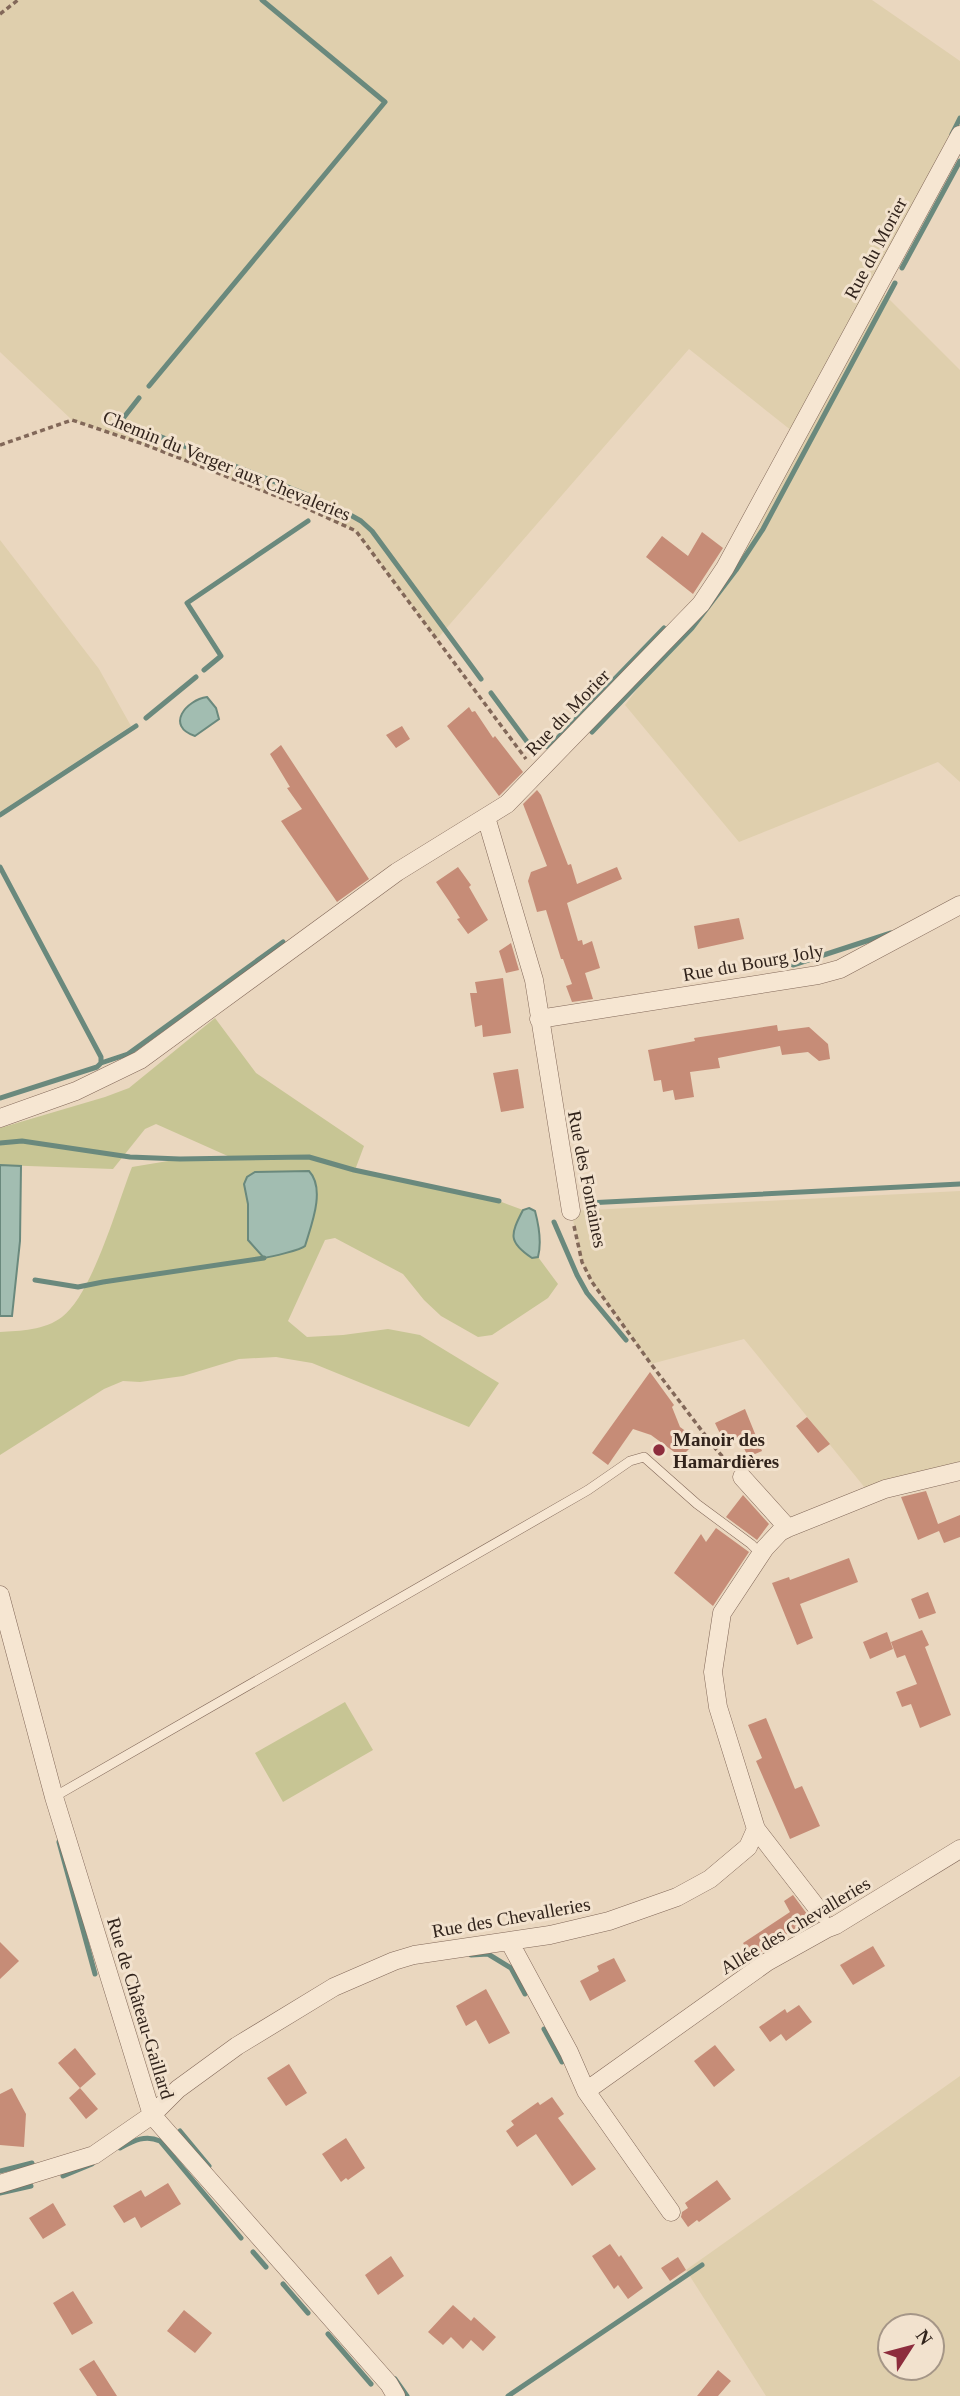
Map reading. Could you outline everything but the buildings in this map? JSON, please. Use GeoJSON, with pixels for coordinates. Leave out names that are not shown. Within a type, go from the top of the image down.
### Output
{"type":"FeatureCollection","features":[{"type":"Feature","properties":{"kind":"street","name":"Rue du Morier"},"geometry":{"type":"LineString","coordinates":[[0,1118],[76,1091],[139,1060],[397,872],[507,804],[701,604],[725,568],[960,135]]}},
{"type":"Feature","properties":{"kind":"street","name":"Rue des Fontaines"},"geometry":{"type":"LineString","coordinates":[[486,817],[534,980],[570,1211]]}},
{"type":"Feature","properties":{"kind":"street","name":"Rue du Bourg Joly"},"geometry":{"type":"LineString","coordinates":[[539,1018],[818,975],[840,969],[960,905]]}},
{"type":"Feature","properties":{"kind":"street"},"geometry":{"type":"LineString","coordinates":[[821,1913],[756,1829],[718,1707],[713,1672],[722,1613],[761,1554],[780,1532],[885,1489],[960,1471]]}},
{"type":"Feature","properties":{"kind":"street"},"geometry":{"type":"LineString","coordinates":[[742,1477],[788,1528]]}},
{"type":"Feature","properties":{"kind":"street","name":"Rue de Château-Gaillard"},"geometry":{"type":"LineString","coordinates":[[0,1595],[54,1797],[152,2115],[389,2384],[396,2396]]}},
{"type":"Feature","properties":{"kind":"street","name":"Rue des Chevalleries"},"geometry":{"type":"LineString","coordinates":[[0,2184],[94,2155],[152,2115],[178,2089],[237,2046],[334,1987],[414,1955],[550,1935],[609,1921],[677,1897],[710,1879],[748,1847],[756,1829]]}},
{"type":"Feature","properties":{"kind":"street","name":"Allée des Chevalleries"},"geometry":{"type":"LineString","coordinates":[[586,2091],[766,1962],[836,1925],[960,1849]]}},
{"type":"Feature","properties":{"kind":"street"},"geometry":{"type":"LineString","coordinates":[[509,1941],[569,2052],[586,2091],[671,2212]]}},
{"type":"Feature","properties":{"kind":"lane"},"geometry":{"type":"LineString","coordinates":[[54,1797],[588,1490],[630,1461],[644,1457],[697,1504],[761,1554]]}},
{"type":"Feature","properties":{"kind":"path"},"geometry":{"type":"LineString","coordinates":[[0,14],[18,0]]}},
{"type":"Feature","properties":{"kind":"path","name":"Chemin du Verger aux Chevaleries"},"geometry":{"type":"LineString","coordinates":[[0,445],[72,420],[172,455],[302,506],[356,531],[537,773]]}},
{"type":"Feature","properties":{"kind":"path","name":"Rue des Fontaines"},"geometry":{"type":"LineString","coordinates":[[570,1211],[582,1262],[592,1282],[715,1448],[742,1477]]}},
{"type":"Feature","properties":{"kind":"shaded area"},"geometry":{"type":"Polygon","coordinates":[[[0,0],[872,0],[960,61],[960,135],[877,287],[960,370],[960,782],[938,762],[739,842],[625,705],[751,540],[797,435],[689,349],[437,639],[356,531],[302,506],[146,445],[72,420],[0,352],[0,0]]]}},
{"type":"Feature","properties":{"kind":"shaded area"},"geometry":{"type":"Polygon","coordinates":[[[0,540],[99,669],[131,726],[0,812],[0,540]]]}},
{"type":"Feature","properties":{"kind":"shaded area"},"geometry":{"type":"Polygon","coordinates":[[[207,697],[216,708],[219,719],[195,736],[186,732],[181,726],[182,714],[192,703],[207,697]]]}},
{"type":"Feature","properties":{"kind":"shaded area"},"geometry":{"type":"Polygon","coordinates":[[[215,1018],[256,1073],[364,1146],[355,1170],[499,1201],[523,1210],[514,1232],[515,1242],[532,1258],[538,1257],[558,1284],[548,1298],[492,1335],[478,1337],[441,1316],[403,1274],[335,1238],[325,1240],[288,1321],[307,1337],[388,1329],[420,1335],[499,1383],[469,1427],[312,1363],[276,1357],[239,1359],[183,1376],[140,1382],[123,1381],[104,1389],[0,1455],[0,1332],[48,1325],[62,1317],[73,1305],[94,1269],[132,1167],[180,1159],[230,1157],[156,1124],[145,1129],[113,1169],[0,1165],[0,1128],[129,1088],[215,1018]]]}},
{"type":"Feature","properties":{"kind":"shaded area"},"geometry":{"type":"Polygon","coordinates":[[[0,1165],[21,1166],[20,1241],[12,1316],[0,1316],[0,1165]]]}},
{"type":"Feature","properties":{"kind":"shaded area"},"geometry":{"type":"Polygon","coordinates":[[[309,1171],[314,1179],[317,1197],[305,1246],[264,1258],[248,1240],[248,1204],[244,1184],[247,1177],[255,1172],[309,1171]]]}},
{"type":"Feature","properties":{"kind":"shaded area"},"geometry":{"type":"Polygon","coordinates":[[[960,1191],[960,1471],[870,1494],[744,1339],[651,1364],[592,1282],[582,1262],[571,1211],[960,1191]]]}},
{"type":"Feature","properties":{"kind":"shaded area"},"geometry":{"type":"Polygon","coordinates":[[[529,1208],[535,1211],[540,1240],[538,1257],[532,1258],[519,1247],[514,1237],[523,1210],[529,1208]]]}},
{"type":"Feature","properties":{"kind":"shaded area"},"geometry":{"type":"Polygon","coordinates":[[[345,1702],[373,1750],[283,1802],[255,1753],[345,1702]]]}},
{"type":"Feature","properties":{"kind":"shaded area"},"geometry":{"type":"Polygon","coordinates":[[[960,2076],[960,2396],[766,2396],[686,2270],[960,2076]]]}},
{"type":"Feature","properties":{"kind":"waterway"},"geometry":{"type":"LineString","coordinates":[[149,386],[385,102],[262,0]]}},
{"type":"Feature","properties":{"kind":"waterway"},"geometry":{"type":"LineString","coordinates":[[952,134],[960,118]]}},
{"type":"Feature","properties":{"kind":"waterway"},"geometry":{"type":"LineString","coordinates":[[902,268],[960,161]]}},
{"type":"Feature","properties":{"kind":"waterway"},"geometry":{"type":"LineString","coordinates":[[592,732],[692,628],[736,570],[763,529],[895,283]]}},
{"type":"Feature","properties":{"kind":"waterway"},"geometry":{"type":"LineString","coordinates":[[139,398],[121,421],[318,499]]}},
{"type":"Feature","properties":{"kind":"waterway"},"geometry":{"type":"LineString","coordinates":[[338,508],[361,521],[372,531],[481,679]]}},
{"type":"Feature","properties":{"kind":"waterway"},"geometry":{"type":"LineString","coordinates":[[204,670],[221,656],[187,603],[308,521]]}},
{"type":"Feature","properties":{"kind":"waterway"},"geometry":{"type":"LineString","coordinates":[[491,693],[528,743],[549,747],[664,628]]}},
{"type":"Feature","properties":{"kind":"waterway"},"geometry":{"type":"LineString","coordinates":[[146,718],[196,677]]}},
{"type":"Feature","properties":{"kind":"waterway"},"geometry":{"type":"LineString","coordinates":[[0,815],[136,726]]}},
{"type":"Feature","properties":{"kind":"waterway"},"geometry":{"type":"LineString","coordinates":[[0,867],[101,1057],[101,1063],[97,1067],[0,1098]]}},
{"type":"Feature","properties":{"kind":"waterway"},"geometry":{"type":"LineString","coordinates":[[793,965],[891,933]]}},
{"type":"Feature","properties":{"kind":"waterway"},"geometry":{"type":"LineString","coordinates":[[101,1063],[128,1054],[283,942]]}},
{"type":"Feature","properties":{"kind":"waterway"},"geometry":{"type":"LineString","coordinates":[[0,1143],[22,1141],[130,1157],[309,1157],[354,1170],[499,1201]]}},
{"type":"Feature","properties":{"kind":"waterway"},"geometry":{"type":"LineString","coordinates":[[587,1203],[960,1184]]}},
{"type":"Feature","properties":{"kind":"waterway"},"geometry":{"type":"LineString","coordinates":[[554,1222],[587,1293],[626,1340]]}},
{"type":"Feature","properties":{"kind":"waterway"},"geometry":{"type":"LineString","coordinates":[[35,1280],[78,1287],[264,1258]]}},
{"type":"Feature","properties":{"kind":"waterway"},"geometry":{"type":"LineString","coordinates":[[59,1842],[95,1974]]}},
{"type":"Feature","properties":{"kind":"waterway"},"geometry":{"type":"LineString","coordinates":[[471,1955],[488,1954],[511,1968],[525,1994]]}},
{"type":"Feature","properties":{"kind":"waterway"},"geometry":{"type":"LineString","coordinates":[[544,2029],[562,2062]]}},
{"type":"Feature","properties":{"kind":"waterway"},"geometry":{"type":"LineString","coordinates":[[180,2131],[209,2166]]}},
{"type":"Feature","properties":{"kind":"waterway"},"geometry":{"type":"LineString","coordinates":[[120,2148],[144,2138],[160,2141],[241,2238]]}},
{"type":"Feature","properties":{"kind":"waterway"},"geometry":{"type":"LineString","coordinates":[[0,2171],[32,2163]]}},
{"type":"Feature","properties":{"kind":"waterway"},"geometry":{"type":"LineString","coordinates":[[63,2176],[92,2164]]}},
{"type":"Feature","properties":{"kind":"waterway"},"geometry":{"type":"LineString","coordinates":[[0,2193],[31,2186]]}},
{"type":"Feature","properties":{"kind":"waterway"},"geometry":{"type":"LineString","coordinates":[[253,2252],[266,2267]]}},
{"type":"Feature","properties":{"kind":"waterway"},"geometry":{"type":"LineString","coordinates":[[508,2396],[702,2265]]}},
{"type":"Feature","properties":{"kind":"waterway"},"geometry":{"type":"LineString","coordinates":[[283,2284],[308,2313]]}},
{"type":"Feature","properties":{"kind":"waterway"},"geometry":{"type":"LineString","coordinates":[[328,2334],[371,2384]]}},
{"type":"Feature","properties":{"kind":"waterway"},"geometry":{"type":"LineString","coordinates":[[395,2379],[407,2396]]}},
{"type":"Feature","properties":{"kind":"place","name":"Manoir des Hamardières"},"geometry":{"type":"Point","coordinates":[659,1450]}}]}
